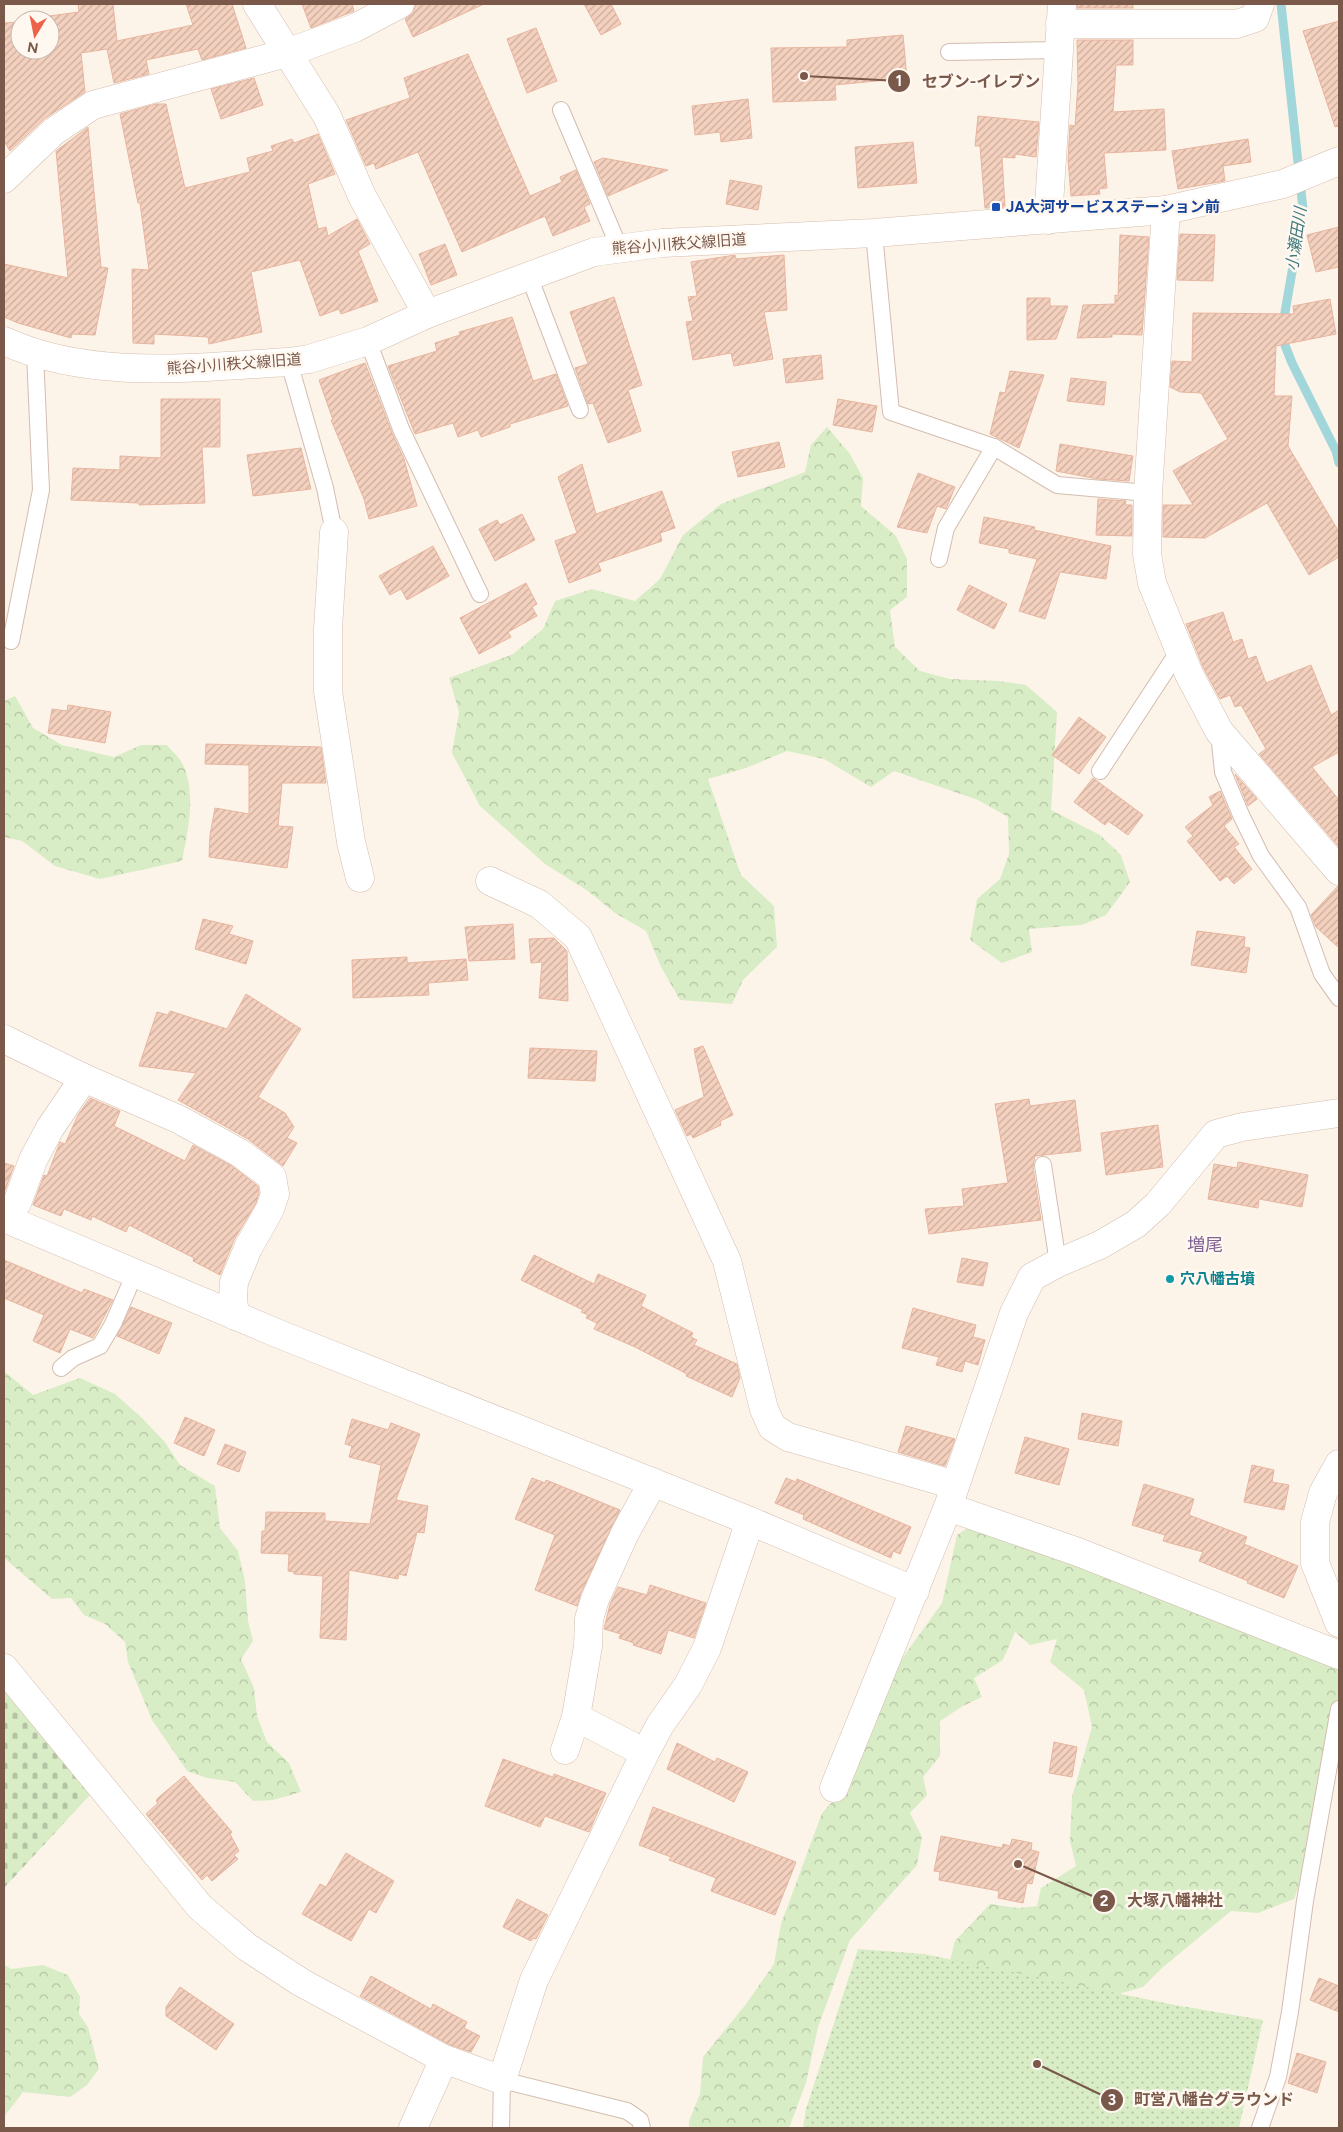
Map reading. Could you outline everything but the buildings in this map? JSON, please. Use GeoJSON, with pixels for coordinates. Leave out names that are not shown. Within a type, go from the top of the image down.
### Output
{"type":"FeatureCollection","features":[{"type":"Feature","properties":{"kind":"street"},"geometry":{"type":"LineString","coordinates":[[257,4],[327,116],[362,196],[427,314]]}},
{"type":"Feature","properties":{"kind":"street"},"geometry":{"type":"LineString","coordinates":[[4,179],[53,132],[93,105],[287,53],[354,28],[400,4]]}},
{"type":"Feature","properties":{"kind":"street"},"geometry":{"type":"LineString","coordinates":[[1048,220],[1060,26],[1238,24],[1255,18],[1260,4]]}},
{"type":"Feature","properties":{"kind":"street","name":"熊谷小川秩父線旧道"},"geometry":{"type":"LineString","coordinates":[[4,341],[35,353],[98,366],[156,369],[289,362],[309,359],[368,341],[427,314],[594,252],[662,243],[874,233],[1166,210],[1283,184],[1339,161]]}},
{"type":"Feature","properties":{"kind":"street"},"geometry":{"type":"LineString","coordinates":[[1166,210],[1148,493],[1147,554],[1152,583],[1189,674],[1219,731],[1339,871]]}},
{"type":"Feature","properties":{"kind":"street"},"geometry":{"type":"LineString","coordinates":[[334,532],[328,629],[328,691],[351,842],[360,878]]}},
{"type":"Feature","properties":{"kind":"street"},"geometry":{"type":"LineString","coordinates":[[490,881],[539,904],[578,937],[727,1261],[764,1409],[772,1427],[788,1437],[952,1496],[1078,1552],[1339,1655]]}},
{"type":"Feature","properties":{"kind":"street"},"geometry":{"type":"LineString","coordinates":[[4,1039],[84,1078],[178,1119],[240,1153],[272,1177],[275,1194],[270,1209],[248,1248],[234,1282],[235,1316]]}},
{"type":"Feature","properties":{"kind":"street"},"geometry":{"type":"LineString","coordinates":[[84,1078],[46,1136],[33,1160],[17,1203],[5,1218],[235,1316],[750,1520],[915,1591]]}},
{"type":"Feature","properties":{"kind":"street"},"geometry":{"type":"LineString","coordinates":[[834,1788],[952,1496],[1014,1313],[1032,1277],[1058,1263],[1100,1245],[1136,1224],[1158,1204],[1216,1134],[1242,1127],[1339,1113]]}},
{"type":"Feature","properties":{"kind":"street"},"geometry":{"type":"LineString","coordinates":[[1339,1464],[1323,1494],[1315,1522],[1315,1564],[1339,1623]]}},
{"type":"Feature","properties":{"kind":"street"},"geometry":{"type":"LineString","coordinates":[[565,1750],[576,1717],[588,1646],[589,1619],[593,1605],[625,1533],[653,1482]]}},
{"type":"Feature","properties":{"kind":"street"},"geometry":{"type":"LineString","coordinates":[[4,1668],[200,1907],[246,1947],[302,1983],[444,2059],[502,2080],[534,1980],[645,1753],[660,1725],[688,1685],[708,1648],[750,1520]]}},
{"type":"Feature","properties":{"kind":"street"},"geometry":{"type":"LineString","coordinates":[[576,1717],[645,1753]]}},
{"type":"Feature","properties":{"kind":"street"},"geometry":{"type":"LineString","coordinates":[[413,2128],[444,2059]]}},
{"type":"Feature","properties":{"kind":"lane"},"geometry":{"type":"LineString","coordinates":[[950,52],[1060,26]]}},
{"type":"Feature","properties":{"kind":"lane"},"geometry":{"type":"LineString","coordinates":[[561,110],[619,248]]}},
{"type":"Feature","properties":{"kind":"lane"},"geometry":{"type":"LineString","coordinates":[[874,233],[891,412],[994,447],[1057,484],[1148,493]]}},
{"type":"Feature","properties":{"kind":"lane"},"geometry":{"type":"LineString","coordinates":[[529,276],[580,410]]}},
{"type":"Feature","properties":{"kind":"lane"},"geometry":{"type":"LineString","coordinates":[[368,341],[401,429],[480,594]]}},
{"type":"Feature","properties":{"kind":"lane"},"geometry":{"type":"LineString","coordinates":[[11,641],[41,490],[35,353]]}},
{"type":"Feature","properties":{"kind":"lane"},"geometry":{"type":"LineString","coordinates":[[289,362],[325,488],[334,532]]}},
{"type":"Feature","properties":{"kind":"lane"},"geometry":{"type":"LineString","coordinates":[[939,559],[946,528],[994,447]]}},
{"type":"Feature","properties":{"kind":"lane"},"geometry":{"type":"LineString","coordinates":[[1100,771],[1180,649]]}},
{"type":"Feature","properties":{"kind":"lane"},"geometry":{"type":"LineString","coordinates":[[1219,731],[1223,772],[1241,815],[1261,856],[1298,907],[1322,974],[1339,998]]}},
{"type":"Feature","properties":{"kind":"lane"},"geometry":{"type":"LineString","coordinates":[[1043,1165],[1058,1263]]}},
{"type":"Feature","properties":{"kind":"lane"},"geometry":{"type":"LineString","coordinates":[[62,1368],[73,1358],[100,1346],[113,1324],[135,1273]]}},
{"type":"Feature","properties":{"kind":"lane"},"geometry":{"type":"LineString","coordinates":[[1260,2128],[1278,2077],[1285,2040],[1305,1901],[1339,1709]]}},
{"type":"Feature","properties":{"kind":"lane"},"geometry":{"type":"LineString","coordinates":[[501,2128],[502,2080],[627,2111],[640,2120],[642,2128]]}},
{"type":"Feature","properties":{"kind":"green space"},"geometry":{"type":"Polygon","coordinates":[[[827,427],[850,454],[863,478],[861,506],[896,536],[907,559],[907,597],[890,610],[895,647],[920,671],[950,679],[998,681],[1026,685],[1057,712],[1051,810],[1100,835],[1121,855],[1130,882],[1106,915],[1082,925],[1029,929],[1032,952],[1002,963],[970,940],[977,899],[1000,879],[1009,854],[1008,817],[978,800],[894,771],[871,787],[824,759],[787,751],[746,768],[708,779],[741,875],[774,906],[777,947],[743,980],[732,1004],[680,1000],[661,967],[646,931],[615,913],[588,891],[545,864],[480,806],[452,753],[459,712],[449,678],[513,654],[543,629],[555,601],[592,589],[635,601],[660,579],[683,535],[721,504],[805,472],[811,445],[827,427]]]}},
{"type":"Feature","properties":{"kind":"green space"},"geometry":{"type":"Polygon","coordinates":[[[15,696],[33,728],[62,745],[114,757],[141,745],[167,745],[183,764],[190,790],[190,814],[182,861],[100,879],[55,866],[22,841],[4,837],[4,701],[15,696]]]}},
{"type":"Feature","properties":{"kind":"green space"},"geometry":{"type":"Polygon","coordinates":[[[4,1371],[33,1395],[80,1378],[115,1394],[164,1441],[180,1465],[215,1486],[220,1528],[238,1551],[245,1581],[248,1621],[253,1641],[241,1659],[254,1688],[257,1716],[267,1742],[289,1763],[301,1792],[273,1800],[253,1801],[235,1782],[207,1778],[187,1771],[152,1720],[128,1662],[125,1642],[105,1624],[84,1615],[71,1598],[52,1599],[4,1558],[4,1371]]]}},
{"type":"Feature","properties":{"kind":"green space"},"geometry":{"type":"Polygon","coordinates":[[[972,1525],[1339,1669],[1339,1713],[1305,1869],[1294,1899],[1258,1913],[1231,1911],[1162,1968],[1143,1987],[1105,1998],[949,1965],[955,1941],[990,1904],[1018,1908],[1037,1906],[1041,1888],[1076,1866],[1070,1841],[1072,1797],[1092,1727],[1084,1690],[1050,1662],[1057,1639],[1030,1645],[1015,1632],[1003,1660],[974,1678],[982,1697],[963,1706],[940,1721],[940,1756],[923,1777],[927,1795],[910,1813],[922,1837],[917,1865],[850,1940],[818,2027],[806,2083],[789,2128],[689,2128],[689,2121],[700,2094],[703,2057],[746,2004],[774,1964],[781,1924],[822,1813],[851,1781],[901,1660],[942,1603],[957,1535],[972,1525]]]}},
{"type":"Feature","properties":{"kind":"green space"},"geometry":{"type":"Polygon","coordinates":[[[4,1688],[90,1795],[4,1888],[4,1688]]]}},
{"type":"Feature","properties":{"kind":"green space"},"geometry":{"type":"Polygon","coordinates":[[[858,1949],[924,1954],[1175,2005],[1263,2020],[1239,2128],[803,2128],[806,2109],[858,1949]]]}},
{"type":"Feature","properties":{"kind":"green space"},"geometry":{"type":"Polygon","coordinates":[[[4,1964],[11,1969],[43,1965],[68,1975],[80,1997],[79,2014],[88,2027],[99,2069],[87,2085],[70,2097],[23,2092],[4,2117],[4,1964]]]}},
{"type":"Feature","properties":{"kind":"waterway","name":"小瀬田川"},"geometry":{"type":"LineString","coordinates":[[1281,4],[1303,209],[1281,335],[1292,363],[1336,451],[1339,463]]}},
{"type":"Feature","properties":{"kind":"place","name":"セブン-イレブン"},"geometry":{"type":"Point","coordinates":[804,76]}},
{"type":"Feature","properties":{"kind":"place","name":"JA大河サービスステーション前"},"geometry":{"type":"Point","coordinates":[996,207]}},
{"type":"Feature","properties":{"kind":"place","name":"穴八幡古墳"},"geometry":{"type":"Point","coordinates":[1170,1279]}},
{"type":"Feature","properties":{"kind":"place","name":"大塚八幡神社"},"geometry":{"type":"Point","coordinates":[1018,1864]}},
{"type":"Feature","properties":{"kind":"place","name":"町営八幡台グラウンド"},"geometry":{"type":"Point","coordinates":[1037,2064]}},
{"type":"Feature","properties":{"kind":"district","name":"増尾"},"geometry":{"type":"Point","coordinates":[1205,1245]}}]}
